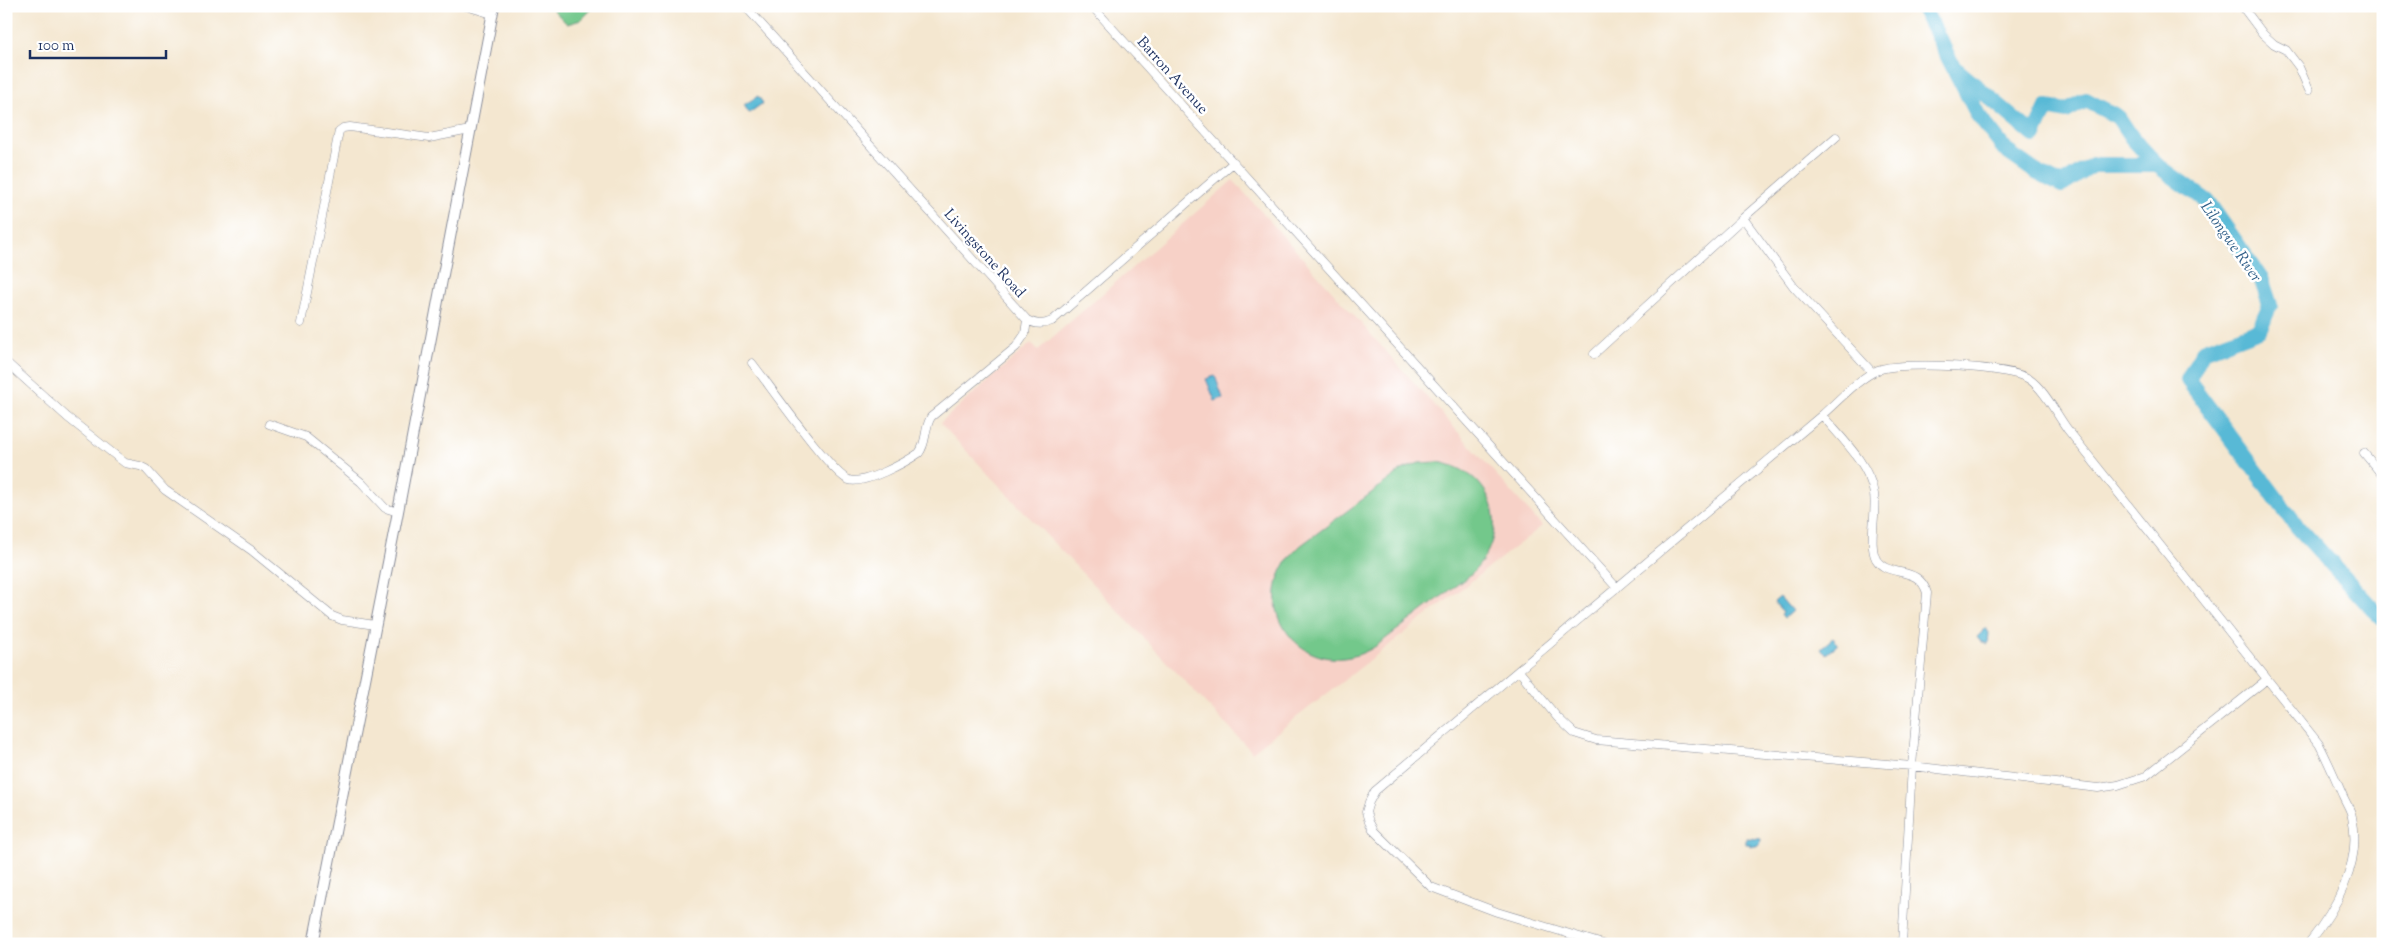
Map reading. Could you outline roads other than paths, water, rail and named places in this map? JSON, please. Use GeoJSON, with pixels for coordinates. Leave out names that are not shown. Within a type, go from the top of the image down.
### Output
{"type":"FeatureCollection","features":[{"type":"Feature","properties":{"kind":"main road"},"geometry":{"type":"LineString","coordinates":[[313,944],[398,512],[493,10]]}},
{"type":"Feature","properties":{"kind":"street"},"geometry":{"type":"LineString","coordinates":[[466,6],[493,10]]}},
{"type":"Feature","properties":{"kind":"street","name":"Livingstone Road"},"geometry":{"type":"LineString","coordinates":[[745,6],[1027,320],[1039,324],[1052,320],[1234,162]]}},
{"type":"Feature","properties":{"kind":"street","name":"Barron Avenue"},"geometry":{"type":"LineString","coordinates":[[1092,6],[1617,588]]}},
{"type":"Feature","properties":{"kind":"street"},"geometry":{"type":"LineString","coordinates":[[2242,6],[2263,34],[2274,44],[2286,50],[2299,67],[2310,90]]}},
{"type":"Feature","properties":{"kind":"street"},"geometry":{"type":"LineString","coordinates":[[301,323],[339,131],[350,127],[430,138],[470,130]]}},
{"type":"Feature","properties":{"kind":"street"},"geometry":{"type":"LineString","coordinates":[[1594,354],[1743,218],[1836,137]]}},
{"type":"Feature","properties":{"kind":"street"},"geometry":{"type":"LineString","coordinates":[[1743,218],[1794,287],[1872,372]]}},
{"type":"Feature","properties":{"kind":"street"},"geometry":{"type":"LineString","coordinates":[[752,363],[814,444],[842,476],[849,480],[862,480],[919,453],[922,449],[926,426],[931,417],[1016,347],[1025,334],[1027,320]]}},
{"type":"Feature","properties":{"kind":"street"},"geometry":{"type":"LineString","coordinates":[[6,362],[67,417],[125,463],[140,466],[146,470],[165,490],[251,550],[332,616],[342,620],[376,625]]}},
{"type":"Feature","properties":{"kind":"street"},"geometry":{"type":"LineString","coordinates":[[1603,944],[1497,912],[1431,888],[1374,831],[1366,812],[1375,791],[1872,372],[1889,366],[1953,366],[2010,371],[2030,380],[2318,744],[2333,769],[2352,817],[2354,847],[2346,881],[2326,922],[2308,944]]}},
{"type":"Feature","properties":{"kind":"street"},"geometry":{"type":"LineString","coordinates":[[1822,415],[1862,464],[1872,486],[1874,497],[1873,547],[1877,560],[1887,568],[1915,576],[1921,580],[1927,593],[1912,766],[1902,944]]}},
{"type":"Feature","properties":{"kind":"street"},"geometry":{"type":"LineString","coordinates":[[269,424],[306,437],[361,482],[385,508],[398,512]]}},
{"type":"Feature","properties":{"kind":"street"},"geometry":{"type":"LineString","coordinates":[[2364,453],[2383,476]]}},
{"type":"Feature","properties":{"kind":"street"},"geometry":{"type":"LineString","coordinates":[[1519,671],[1557,717],[1574,733],[1596,740],[1912,766],[2098,788],[2118,785],[2146,776],[2266,680]]}},
{"type":"Feature","properties":{"kind":"water"},"geometry":{"type":"Polygon","coordinates":[[[758,96],[763,103],[749,113],[744,105],[758,96]]]}},
{"type":"Feature","properties":{"kind":"water"},"geometry":{"type":"Polygon","coordinates":[[[1215,376],[1223,398],[1215,401],[1206,379],[1215,376]]]}},
{"type":"Feature","properties":{"kind":"water"},"geometry":{"type":"Polygon","coordinates":[[[1780,597],[1792,611],[1784,618],[1781,614],[1783,612],[1774,602],[1780,597]]]}},
{"type":"Feature","properties":{"kind":"water"},"geometry":{"type":"Polygon","coordinates":[[[1986,628],[1989,633],[1988,644],[1980,641],[1977,637],[1986,628]]]}},
{"type":"Feature","properties":{"kind":"water"},"geometry":{"type":"Polygon","coordinates":[[[1833,638],[1838,644],[1826,654],[1821,648],[1833,638]]]}},
{"type":"Feature","properties":{"kind":"water"},"geometry":{"type":"Polygon","coordinates":[[[1746,838],[1761,839],[1760,845],[1750,847],[1750,844],[1746,844],[1746,838]]]}},
{"type":"Feature","properties":{"kind":"waterway","name":"Lilongwe River"},"geometry":{"type":"LineString","coordinates":[[1922,6],[1978,115],[2006,151],[2036,172],[2062,185],[2093,165],[2157,165],[2207,201],[2261,278],[2270,305],[2259,330],[2203,351],[2188,380],[2297,526],[2383,618]]}},
{"type":"Feature","properties":{"kind":"waterway"},"geometry":{"type":"LineString","coordinates":[[1957,70],[2034,135],[2047,107],[2066,111],[2086,100],[2118,117],[2132,138],[2157,165]]}}]}
